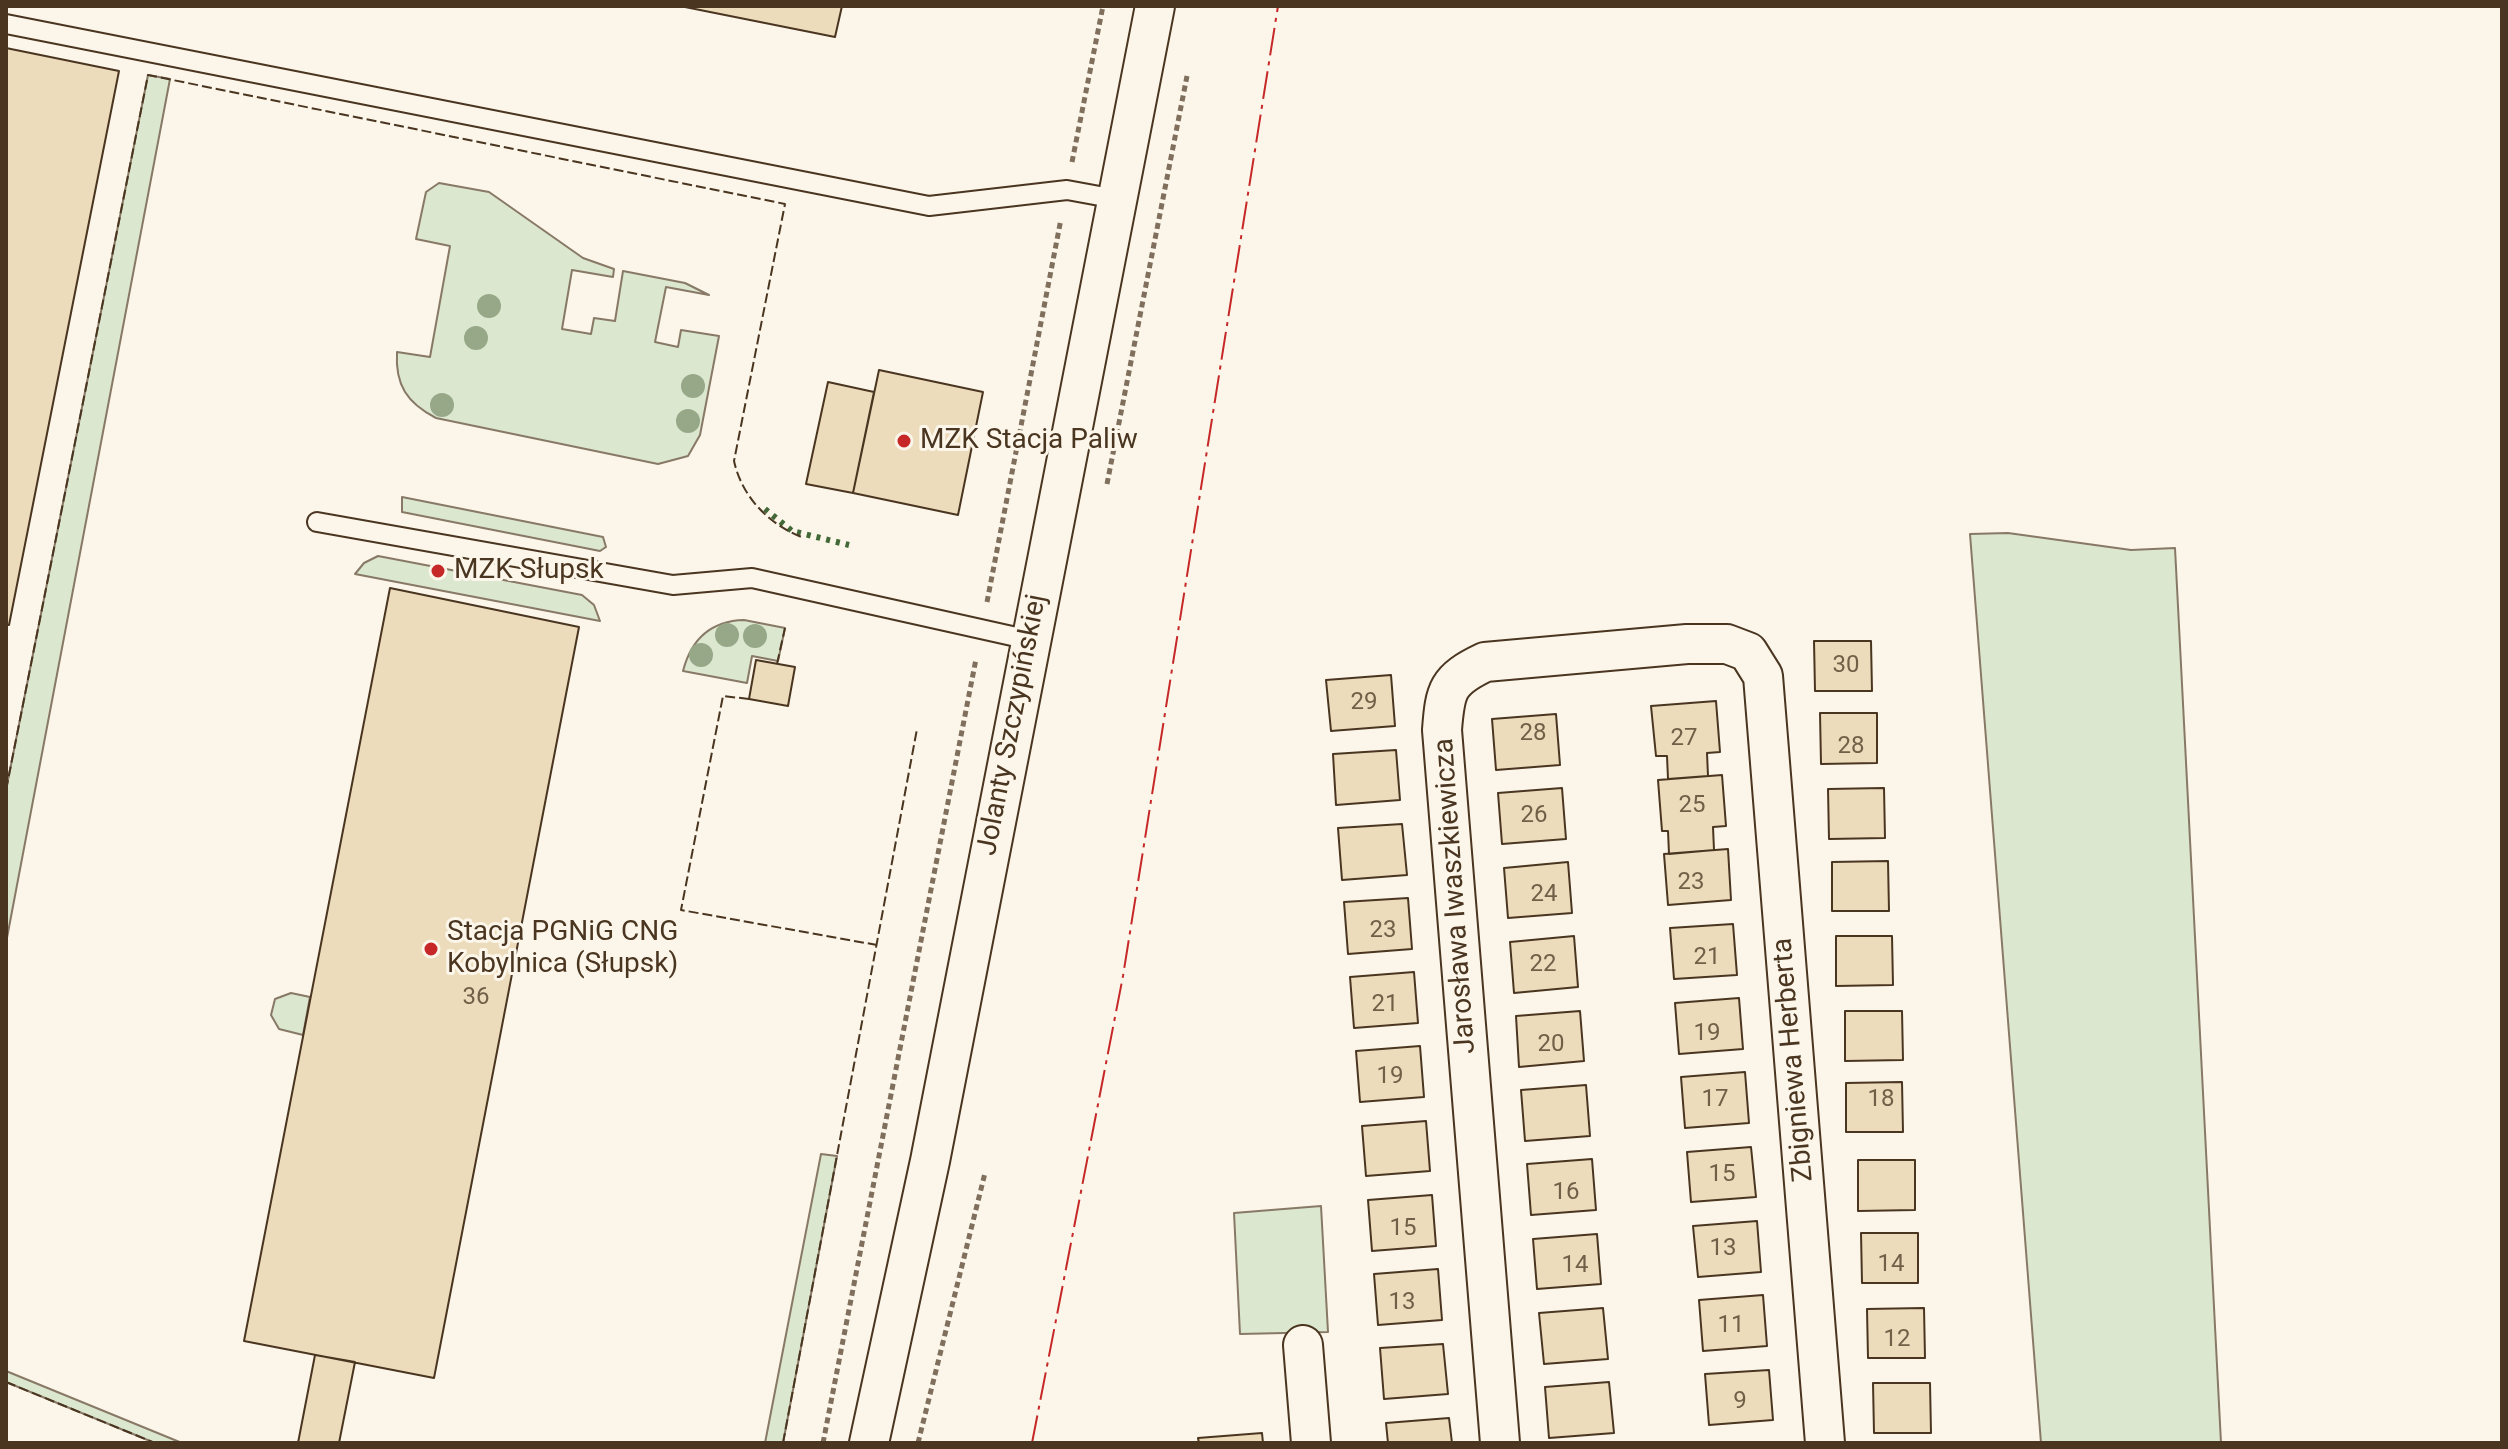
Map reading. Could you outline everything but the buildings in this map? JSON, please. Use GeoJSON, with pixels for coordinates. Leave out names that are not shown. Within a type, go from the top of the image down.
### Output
{"type":"FeatureCollection","features":[{"type":"Feature","properties":{"kind":"street","name":"Jolanty Szczypińskiej"},"geometry":{"type":"LineString","coordinates":[[869,1443],[930,1161],[1155,6]]}},
{"type":"Feature","properties":{"kind":"street","name":"Jarosława Iwaszkiewicza"},"geometry":{"type":"LineString","coordinates":[[1500,1443],[1442,730],[1445,693],[1462,673],[1485,662],[1687,644],[1727,644],[1748,652],[1763,676]]}},
{"type":"Feature","properties":{"kind":"street","name":"Zbigniewa Herberta"},"geometry":{"type":"LineString","coordinates":[[1763,676],[1825,1443]]}},
{"type":"Feature","properties":{"kind":"street"},"geometry":{"type":"LineString","coordinates":[[1303,1345],[1311,1443]]}},
{"type":"Feature","properties":{"kind":"lane"},"geometry":{"type":"LineString","coordinates":[[6,24],[929,206],[1067,190],[1116,199]]}},
{"type":"Feature","properties":{"kind":"lane"},"geometry":{"type":"LineString","coordinates":[[317,522],[673,585],[752,578],[1030,640]]}},
{"type":"Feature","properties":{"kind":"path"},"geometry":{"type":"LineString","coordinates":[[823,1443],[1103,6]]}},
{"type":"Feature","properties":{"kind":"path"},"geometry":{"type":"LineString","coordinates":[[918,1443],[985,1173]]}},
{"type":"Feature","properties":{"kind":"green space"},"geometry":{"type":"Polygon","coordinates":[[[148,75],[170,79],[6,943],[6,790],[148,75]]]}},
{"type":"Feature","properties":{"kind":"green space"},"geometry":{"type":"Polygon","coordinates":[[[439,183],[489,192],[583,258],[614,269],[613,277],[572,270],[562,329],[591,334],[594,318],[615,321],[623,271],[685,283],[709,295],[666,287],[655,342],[678,347],[681,330],[719,336],[700,435],[688,456],[658,464],[436,418],[410,399],[398,374],[397,352],[430,357],[450,246],[416,239],[426,192],[439,183]]]}},
{"type":"Feature","properties":{"kind":"green space"},"geometry":{"type":"Polygon","coordinates":[[[402,497],[603,537],[606,547],[600,551],[402,512],[402,497]]]}},
{"type":"Feature","properties":{"kind":"green space"},"geometry":{"type":"Polygon","coordinates":[[[2008,533],[2131,550],[2175,548],[2221,1443],[2041,1443],[1970,534],[2008,533]]]}},
{"type":"Feature","properties":{"kind":"green space"},"geometry":{"type":"Polygon","coordinates":[[[378,556],[582,595],[594,605],[600,621],[355,574],[364,563],[378,556]]]}},
{"type":"Feature","properties":{"kind":"green space"},"geometry":{"type":"Polygon","coordinates":[[[744,620],[785,628],[778,661],[752,656],[747,683],[683,671],[691,650],[704,634],[721,624],[744,620]]]}},
{"type":"Feature","properties":{"kind":"green space"},"geometry":{"type":"Polygon","coordinates":[[[291,993],[310,997],[303,1035],[279,1029],[271,1015],[275,999],[291,993]]]}},
{"type":"Feature","properties":{"kind":"green space"},"geometry":{"type":"Polygon","coordinates":[[[821,1154],[837,1156],[783,1443],[765,1443],[821,1154]]]}},
{"type":"Feature","properties":{"kind":"green space"},"geometry":{"type":"Polygon","coordinates":[[[1321,1206],[1328,1332],[1240,1334],[1234,1213],[1321,1206]]]}},
{"type":"Feature","properties":{"kind":"green space"},"geometry":{"type":"Polygon","coordinates":[[[6,1371],[182,1443],[155,1443],[6,1382],[6,1371]]]}},
{"type":"Feature","properties":{"kind":"hedge"},"geometry":{"type":"LineString","coordinates":[[765,509],[792,531],[849,545]]}},
{"type":"Feature","properties":{"kind":"fence"},"geometry":{"type":"LineString","coordinates":[[6,790],[148,75],[785,204],[734,461],[743,486],[759,508],[779,526],[804,538]]}},
{"type":"Feature","properties":{"kind":"fence"},"geometry":{"type":"LineString","coordinates":[[777,664],[785,628]]}},
{"type":"Feature","properties":{"kind":"fence"},"geometry":{"type":"LineString","coordinates":[[749,699],[723,696],[681,910],[877,945]]}},
{"type":"Feature","properties":{"kind":"fence"},"geometry":{"type":"LineString","coordinates":[[783,1443],[917,729]]}},
{"type":"Feature","properties":{"kind":"fence"},"geometry":{"type":"LineString","coordinates":[[6,1382],[155,1443]]}},
{"type":"Feature","properties":{"kind":"power"},"geometry":{"type":"LineString","coordinates":[[1032,1443],[1123,976],[1278,6]]}},
{"type":"Feature","properties":{"kind":"place","name":"MZK Stacja Paliw"},"geometry":{"type":"Point","coordinates":[904,441]}},
{"type":"Feature","properties":{"kind":"place","name":"MZK Słupsk"},"geometry":{"type":"Point","coordinates":[438,571]}},
{"type":"Feature","properties":{"kind":"place","name":"Stacja PGNiG CNG Kobylnica (Słupsk)"},"geometry":{"type":"Point","coordinates":[431,949]}}]}
